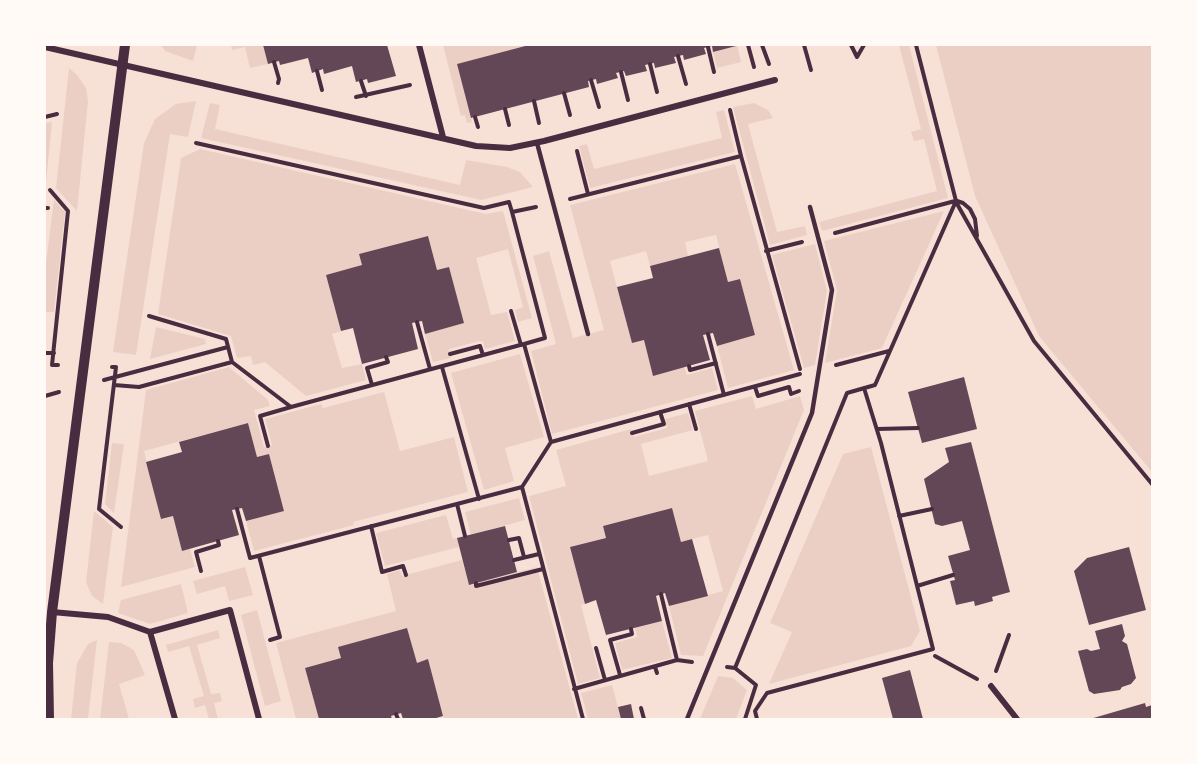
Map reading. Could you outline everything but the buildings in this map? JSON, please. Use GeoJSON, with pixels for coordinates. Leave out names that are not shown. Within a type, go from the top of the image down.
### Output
{"type":"FeatureCollection","features":[{"type":"Feature","properties":{"kind":"street"},"geometry":{"type":"LineString","coordinates":[[49,719],[48,663],[52,612],[125,45]]}},
{"type":"Feature","properties":{"kind":"street"},"geometry":{"type":"LineString","coordinates":[[419,45],[442,137]]}},
{"type":"Feature","properties":{"kind":"street"},"geometry":{"type":"LineString","coordinates":[[45,47],[476,146],[510,148],[537,143],[775,80]]}},
{"type":"Feature","properties":{"kind":"street"},"geometry":{"type":"LineString","coordinates":[[52,612],[108,617],[150,632],[230,610],[259,719]]}},
{"type":"Feature","properties":{"kind":"street"},"geometry":{"type":"LineString","coordinates":[[150,632],[175,719]]}},
{"type":"Feature","properties":{"kind":"street"},"geometry":{"type":"LineString","coordinates":[[45,680],[48,663]]}},
{"type":"Feature","properties":{"kind":"street"},"geometry":{"type":"LineString","coordinates":[[991,686],[1017,719]]}},
{"type":"Feature","properties":{"kind":"lane"},"geometry":{"type":"LineString","coordinates":[[537,143],[588,334]]}},
{"type":"Feature","properties":{"kind":"lane"},"geometry":{"type":"LineString","coordinates":[[687,719],[812,413],[832,290],[810,207]]}},
{"type":"Feature","properties":{"kind":"path"},"geometry":{"type":"LineString","coordinates":[[804,45],[811,70]]}},
{"type":"Feature","properties":{"kind":"path"},"geometry":{"type":"LineString","coordinates":[[851,45],[857,57],[864,45]]}},
{"type":"Feature","properties":{"kind":"path"},"geometry":{"type":"LineString","coordinates":[[916,45],[956,201],[1034,340],[1152,484]]}},
{"type":"Feature","properties":{"kind":"path"},"geometry":{"type":"LineString","coordinates":[[708,47],[714,72]]}},
{"type":"Feature","properties":{"kind":"path"},"geometry":{"type":"LineString","coordinates":[[678,56],[684,80]]}},
{"type":"Feature","properties":{"kind":"path"},"geometry":{"type":"LineString","coordinates":[[274,62],[279,79]]}},
{"type":"Feature","properties":{"kind":"path"},"geometry":{"type":"LineString","coordinates":[[650,64],[656,87]]}},
{"type":"Feature","properties":{"kind":"path"},"geometry":{"type":"LineString","coordinates":[[317,71],[322,90]]}},
{"type":"Feature","properties":{"kind":"path"},"geometry":{"type":"LineString","coordinates":[[621,72],[627,95]]}},
{"type":"Feature","properties":{"kind":"path"},"geometry":{"type":"LineString","coordinates":[[267,77],[289,82]]}},
{"type":"Feature","properties":{"kind":"path"},"geometry":{"type":"LineString","coordinates":[[591,80],[598,102]]}},
{"type":"Feature","properties":{"kind":"path"},"geometry":{"type":"LineString","coordinates":[[361,81],[366,96]]}},
{"type":"Feature","properties":{"kind":"path"},"geometry":{"type":"LineString","coordinates":[[349,97],[366,96],[414,84]]}},
{"type":"Feature","properties":{"kind":"path"},"geometry":{"type":"LineString","coordinates":[[311,87],[332,92]]}},
{"type":"Feature","properties":{"kind":"path"},"geometry":{"type":"LineString","coordinates":[[564,93],[568,110]]}},
{"type":"Feature","properties":{"kind":"path"},"geometry":{"type":"LineString","coordinates":[[726,94],[766,251],[801,374]]}},
{"type":"Feature","properties":{"kind":"path"},"geometry":{"type":"LineString","coordinates":[[534,101],[538,118]]}},
{"type":"Feature","properties":{"kind":"path"},"geometry":{"type":"LineString","coordinates":[[505,109],[509,124]]}},
{"type":"Feature","properties":{"kind":"path"},"geometry":{"type":"LineString","coordinates":[[45,117],[57,114]]}},
{"type":"Feature","properties":{"kind":"path"},"geometry":{"type":"LineString","coordinates":[[474,117],[478,128]]}},
{"type":"Feature","properties":{"kind":"path"},"geometry":{"type":"LineString","coordinates":[[572,134],[588,194]]}},
{"type":"Feature","properties":{"kind":"path"},"geometry":{"type":"LineString","coordinates":[[196,143],[484,208],[509,202],[546,338],[260,416],[268,446]]}},
{"type":"Feature","properties":{"kind":"path"},"geometry":{"type":"LineString","coordinates":[[513,212],[741,156]]}},
{"type":"Feature","properties":{"kind":"path"},"geometry":{"type":"LineString","coordinates":[[50,190],[68,211],[52,365],[58,365]]}},
{"type":"Feature","properties":{"kind":"path"},"geometry":{"type":"LineString","coordinates":[[745,719],[756,685],[735,668],[848,393],[875,385],[956,201]]}},
{"type":"Feature","properties":{"kind":"path"},"geometry":{"type":"LineString","coordinates":[[766,251],[956,201],[963,203],[975,219],[977,237]]}},
{"type":"Feature","properties":{"kind":"path"},"geometry":{"type":"LineString","coordinates":[[511,311],[551,442]]}},
{"type":"Feature","properties":{"kind":"path"},"geometry":{"type":"LineString","coordinates":[[149,316],[226,339],[232,362],[291,407]]}},
{"type":"Feature","properties":{"kind":"path"},"geometry":{"type":"LineString","coordinates":[[417,322],[430,369]]}},
{"type":"Feature","properties":{"kind":"path"},"geometry":{"type":"LineString","coordinates":[[708,334],[724,395]]}},
{"type":"Feature","properties":{"kind":"path"},"geometry":{"type":"LineString","coordinates":[[450,354],[480,346],[483,355]]}},
{"type":"Feature","properties":{"kind":"path"},"geometry":{"type":"LineString","coordinates":[[99,381],[228,347]]}},
{"type":"Feature","properties":{"kind":"path"},"geometry":{"type":"LineString","coordinates":[[237,509],[250,558],[259,556],[522,487],[551,442],[889,351]]}},
{"type":"Feature","properties":{"kind":"path"},"geometry":{"type":"LineString","coordinates":[[45,352],[54,353]]}},
{"type":"Feature","properties":{"kind":"path"},"geometry":{"type":"LineString","coordinates":[[372,386],[367,368],[388,362],[386,357]]}},
{"type":"Feature","properties":{"kind":"path"},"geometry":{"type":"LineString","coordinates":[[114,385],[139,387],[232,362]]}},
{"type":"Feature","properties":{"kind":"path"},"geometry":{"type":"LineString","coordinates":[[689,366],[690,370],[716,363]]}},
{"type":"Feature","properties":{"kind":"path"},"geometry":{"type":"LineString","coordinates":[[114,367],[114,385],[99,509],[121,527]]}},
{"type":"Feature","properties":{"kind":"path"},"geometry":{"type":"LineString","coordinates":[[442,367],[478,498]]}},
{"type":"Feature","properties":{"kind":"path"},"geometry":{"type":"LineString","coordinates":[[755,387],[758,396],[789,387],[791,394],[806,389]]}},
{"type":"Feature","properties":{"kind":"path"},"geometry":{"type":"LineString","coordinates":[[755,711],[767,693],[933,649],[877,429],[864,388]]}},
{"type":"Feature","properties":{"kind":"path"},"geometry":{"type":"LineString","coordinates":[[45,396],[67,390]]}},
{"type":"Feature","properties":{"kind":"path"},"geometry":{"type":"LineString","coordinates":[[689,404],[696,429]]}},
{"type":"Feature","properties":{"kind":"path"},"geometry":{"type":"LineString","coordinates":[[632,433],[664,424],[660,412]]}},
{"type":"Feature","properties":{"kind":"path"},"geometry":{"type":"LineString","coordinates":[[877,429],[918,428]]}},
{"type":"Feature","properties":{"kind":"path"},"geometry":{"type":"LineString","coordinates":[[522,487],[583,719]]}},
{"type":"Feature","properties":{"kind":"path"},"geometry":{"type":"LineString","coordinates":[[457,504],[465,536]]}},
{"type":"Feature","properties":{"kind":"path"},"geometry":{"type":"LineString","coordinates":[[899,516],[932,509]]}},
{"type":"Feature","properties":{"kind":"path"},"geometry":{"type":"LineString","coordinates":[[371,526],[382,572],[403,566],[406,575]]}},
{"type":"Feature","properties":{"kind":"path"},"geometry":{"type":"LineString","coordinates":[[509,540],[519,538],[524,557]]}},
{"type":"Feature","properties":{"kind":"path"},"geometry":{"type":"LineString","coordinates":[[201,571],[196,552],[219,545],[218,541]]}},
{"type":"Feature","properties":{"kind":"path"},"geometry":{"type":"LineString","coordinates":[[514,560],[539,554]]}},
{"type":"Feature","properties":{"kind":"path"},"geometry":{"type":"LineString","coordinates":[[259,556],[275,607],[280,637],[270,640]]}},
{"type":"Feature","properties":{"kind":"path"},"geometry":{"type":"LineString","coordinates":[[476,583],[476,586],[543,569]]}},
{"type":"Feature","properties":{"kind":"path"},"geometry":{"type":"LineString","coordinates":[[917,586],[953,575]]}},
{"type":"Feature","properties":{"kind":"path"},"geometry":{"type":"LineString","coordinates":[[574,689],[677,660],[661,594]]}},
{"type":"Feature","properties":{"kind":"path"},"geometry":{"type":"LineString","coordinates":[[620,675],[610,640],[632,634],[631,629]]}},
{"type":"Feature","properties":{"kind":"path"},"geometry":{"type":"LineString","coordinates":[[935,656],[991,686],[1009,635]]}},
{"type":"Feature","properties":{"kind":"path"},"geometry":{"type":"LineString","coordinates":[[596,648],[605,680]]}},
{"type":"Feature","properties":{"kind":"path"},"geometry":{"type":"LineString","coordinates":[[655,667],[657,673]]}},
{"type":"Feature","properties":{"kind":"path"},"geometry":{"type":"LineString","coordinates":[[641,708],[644,719]]}},
{"type":"Feature","properties":{"kind":"path"},"geometry":{"type":"LineString","coordinates":[[749,709],[755,711]]}},
{"type":"Feature","properties":{"kind":"path"},"geometry":{"type":"LineString","coordinates":[[755,711],[758,719]]}},
{"type":"Feature","properties":{"kind":"shaded area"},"geometry":{"type":"Polygon","coordinates":[[[161,45],[197,45],[193,61],[165,51],[161,45]]]}},
{"type":"Feature","properties":{"kind":"shaded area"},"geometry":{"type":"Polygon","coordinates":[[[231,45],[263,45],[268,64],[250,68],[245,47],[232,50],[231,45]]]}},
{"type":"Feature","properties":{"kind":"shaded area"},"geometry":{"type":"Polygon","coordinates":[[[443,45],[529,45],[457,64],[472,122],[467,123],[465,115],[461,116],[443,45]]]}},
{"type":"Feature","properties":{"kind":"shaded area"},"geometry":{"type":"Polygon","coordinates":[[[737,45],[741,62],[717,68],[713,52],[737,45]]]}},
{"type":"Feature","properties":{"kind":"shaded area"},"geometry":{"type":"Polygon","coordinates":[[[899,45],[909,45],[948,198],[822,231],[819,222],[937,191],[924,139],[914,141],[911,132],[921,129],[899,45]]]}},
{"type":"Feature","properties":{"kind":"shaded area"},"geometry":{"type":"Polygon","coordinates":[[[936,45],[1152,45],[1152,472],[1039,336],[975,196],[936,45]]]}},
{"type":"Feature","properties":{"kind":"shaded area"},"geometry":{"type":"Polygon","coordinates":[[[69,68],[86,88],[88,101],[77,211],[56,188],[69,68]]]}},
{"type":"Feature","properties":{"kind":"shaded area"},"geometry":{"type":"Polygon","coordinates":[[[196,101],[188,137],[170,134],[136,355],[113,352],[144,143],[155,119],[176,104],[196,101]]]}},
{"type":"Feature","properties":{"kind":"shaded area"},"geometry":{"type":"Polygon","coordinates":[[[210,103],[220,105],[215,129],[460,185],[466,160],[507,167],[520,172],[533,187],[481,200],[201,138],[210,103]]]}},
{"type":"Feature","properties":{"kind":"shaded area"},"geometry":{"type":"Polygon","coordinates":[[[754,103],[768,110],[773,118],[748,124],[777,232],[805,226],[807,235],[770,245],[733,107],[754,103]]]}},
{"type":"Feature","properties":{"kind":"shaded area"},"geometry":{"type":"Polygon","coordinates":[[[724,110],[735,152],[590,188],[579,146],[587,144],[594,169],[722,138],[716,112],[724,110]]]}},
{"type":"Feature","properties":{"kind":"shaded area"},"geometry":{"type":"Polygon","coordinates":[[[52,122],[45,193],[45,123],[52,122]]]}},
{"type":"Feature","properties":{"kind":"shaded area"},"geometry":{"type":"Polygon","coordinates":[[[200,149],[486,214],[503,211],[532,318],[518,322],[515,310],[523,307],[508,249],[476,258],[491,315],[507,312],[515,341],[485,349],[483,341],[476,342],[449,349],[451,358],[433,362],[425,334],[464,323],[449,267],[437,270],[428,236],[359,254],[362,265],[326,275],[341,331],[332,334],[342,368],[362,364],[366,380],[306,396],[265,362],[253,365],[251,356],[237,358],[231,336],[158,314],[181,158],[200,149]]]}},
{"type":"Feature","properties":{"kind":"shaded area"},"geometry":{"type":"Polygon","coordinates":[[[735,164],[794,370],[728,388],[717,346],[755,335],[740,279],[728,282],[716,235],[685,242],[688,256],[650,266],[646,251],[610,261],[632,343],[644,340],[653,375],[684,367],[687,375],[712,368],[718,390],[552,434],[531,351],[556,344],[533,256],[549,251],[573,338],[604,330],[570,205],[735,164]]]}},
{"type":"Feature","properties":{"kind":"shaded area"},"geometry":{"type":"Polygon","coordinates":[[[54,200],[65,212],[54,312],[45,312],[45,271],[54,200]]]}},
{"type":"Feature","properties":{"kind":"shaded area"},"geometry":{"type":"Polygon","coordinates":[[[944,211],[882,348],[825,363],[837,290],[824,241],[944,211]]]}},
{"type":"Feature","properties":{"kind":"shaded area"},"geometry":{"type":"Polygon","coordinates":[[[815,244],[827,291],[815,365],[804,368],[772,255],[815,244]]]}},
{"type":"Feature","properties":{"kind":"shaded area"},"geometry":{"type":"Polygon","coordinates":[[[156,327],[205,339],[206,344],[150,359],[156,327]]]}},
{"type":"Feature","properties":{"kind":"shaded area"},"geometry":{"type":"Polygon","coordinates":[[[520,354],[544,437],[505,448],[514,481],[484,490],[451,373],[520,354]]]}},
{"type":"Feature","properties":{"kind":"shaded area"},"geometry":{"type":"Polygon","coordinates":[[[229,367],[268,400],[270,406],[254,410],[264,447],[272,445],[265,419],[321,404],[323,408],[384,392],[400,451],[454,437],[468,492],[254,551],[246,521],[284,510],[269,454],[257,457],[248,423],[144,451],[161,519],[173,516],[182,550],[190,549],[195,567],[121,587],[146,390],[229,367]]]}},
{"type":"Feature","properties":{"kind":"shaded area"},"geometry":{"type":"Polygon","coordinates":[[[752,396],[756,409],[800,396],[804,410],[703,656],[681,655],[669,606],[723,591],[708,535],[681,542],[671,508],[603,526],[606,538],[570,547],[585,604],[581,605],[600,678],[578,684],[529,496],[566,486],[556,450],[631,429],[634,437],[667,428],[665,419],[688,413],[693,430],[641,444],[649,476],[708,461],[695,411],[752,396]]]}},
{"type":"Feature","properties":{"kind":"shaded area"},"geometry":{"type":"Polygon","coordinates":[[[112,443],[124,444],[114,513],[105,504],[112,443]]]}},
{"type":"Feature","properties":{"kind":"shaded area"},"geometry":{"type":"Polygon","coordinates":[[[871,447],[920,631],[911,646],[769,684],[792,632],[770,623],[843,454],[871,447]]]}},
{"type":"Feature","properties":{"kind":"shaded area"},"geometry":{"type":"Polygon","coordinates":[[[519,498],[525,520],[471,535],[465,512],[519,498]]]}},
{"type":"Feature","properties":{"kind":"shaded area"},"geometry":{"type":"Polygon","coordinates":[[[94,511],[113,527],[103,604],[92,596],[86,582],[94,511]]]}},
{"type":"Feature","properties":{"kind":"shaded area"},"geometry":{"type":"Polygon","coordinates":[[[446,515],[453,539],[457,538],[459,547],[385,566],[376,533],[446,515]]]}},
{"type":"Feature","properties":{"kind":"shaded area"},"geometry":{"type":"Polygon","coordinates":[[[462,560],[469,585],[537,567],[578,719],[444,719],[428,660],[417,663],[407,628],[339,647],[341,658],[305,668],[319,719],[296,719],[276,643],[396,611],[387,574],[400,570],[402,576],[462,560]]]}},
{"type":"Feature","properties":{"kind":"shaded area"},"geometry":{"type":"Polygon","coordinates":[[[245,567],[253,595],[229,601],[225,586],[197,594],[193,581],[245,567]]]}},
{"type":"Feature","properties":{"kind":"shaded area"},"geometry":{"type":"Polygon","coordinates":[[[181,584],[188,613],[150,624],[118,613],[121,600],[181,584]]]}},
{"type":"Feature","properties":{"kind":"shaded area"},"geometry":{"type":"Polygon","coordinates":[[[257,610],[281,701],[265,706],[241,615],[257,610]]]}},
{"type":"Feature","properties":{"kind":"shaded area"},"geometry":{"type":"Polygon","coordinates":[[[662,621],[672,658],[622,670],[615,643],[637,637],[635,628],[662,621]]]}},
{"type":"Feature","properties":{"kind":"shaded area"},"geometry":{"type":"Polygon","coordinates":[[[218,630],[220,638],[197,645],[211,694],[220,693],[222,701],[214,703],[218,719],[209,719],[205,705],[195,708],[193,699],[204,696],[189,646],[168,652],[166,645],[218,630]]]}},
{"type":"Feature","properties":{"kind":"shaded area"},"geometry":{"type":"Polygon","coordinates":[[[97,640],[88,719],[71,719],[77,663],[88,644],[97,640]]]}},
{"type":"Feature","properties":{"kind":"shaded area"},"geometry":{"type":"Polygon","coordinates":[[[109,642],[121,643],[134,650],[145,675],[119,684],[129,719],[100,719],[109,642]]]}},
{"type":"Feature","properties":{"kind":"shaded area"},"geometry":{"type":"Polygon","coordinates":[[[718,676],[733,678],[747,690],[736,719],[700,719],[718,676]]]}},
{"type":"Feature","properties":{"kind":"shaded area"},"geometry":{"type":"Polygon","coordinates":[[[612,685],[621,719],[588,719],[581,693],[612,685]]]}}]}
